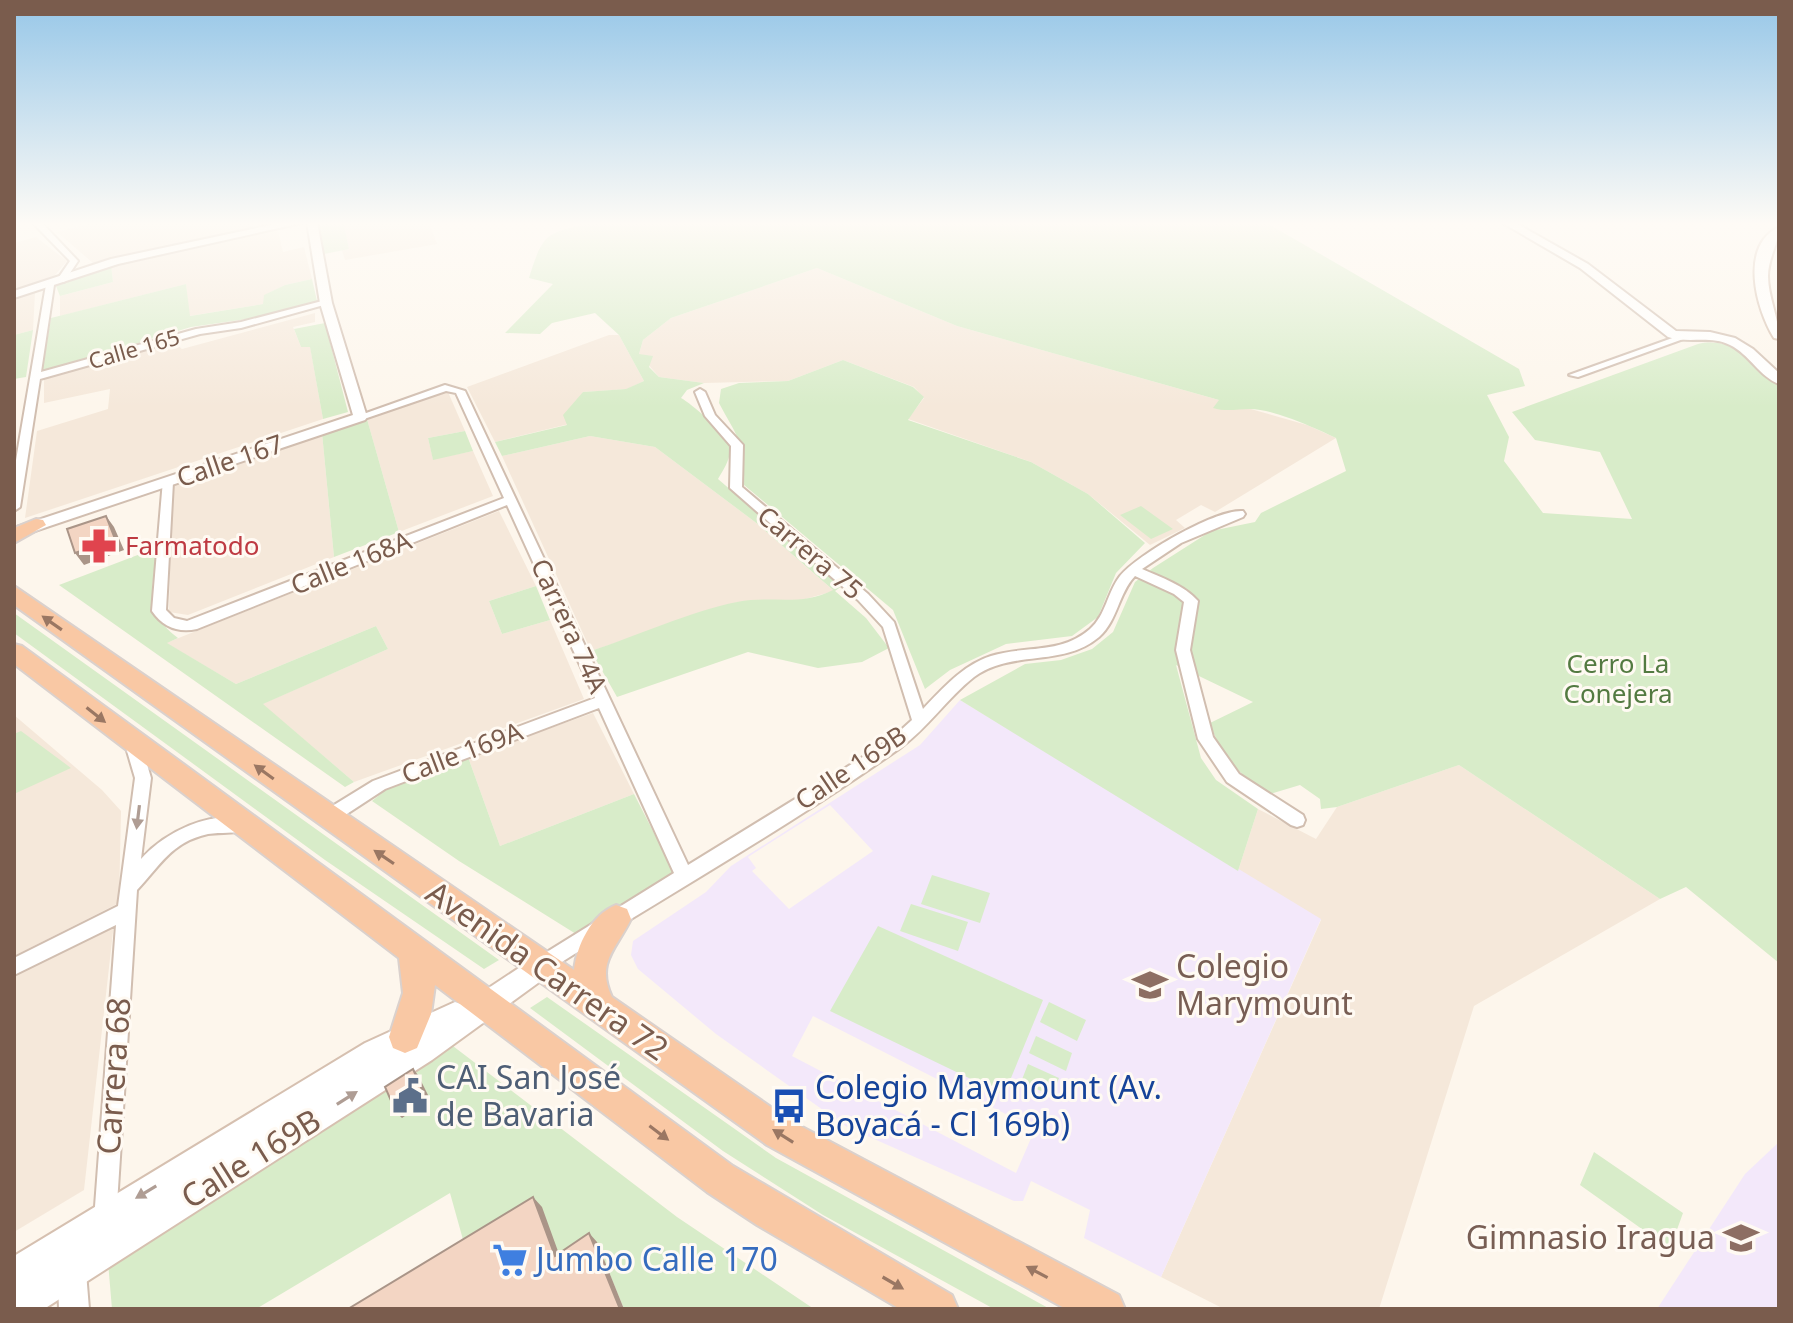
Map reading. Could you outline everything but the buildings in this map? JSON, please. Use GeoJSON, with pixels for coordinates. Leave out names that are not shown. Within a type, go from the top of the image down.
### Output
{"type":"FeatureCollection","features":[{"type":"Feature","properties":{"kind":"highway"},"geometry":{"type":"LineString","coordinates":[[14,534],[36,525]]}},
{"type":"Feature","properties":{"kind":"highway","name":"Avenida Carrera 72"},"geometry":{"type":"LineString","coordinates":[[14,594],[327,818],[779,1133],[1105,1309]]}},
{"type":"Feature","properties":{"kind":"highway"},"geometry":{"type":"LineString","coordinates":[[14,652],[133,744],[411,947],[720,1179],[770,1212],[938,1309]]}},
{"type":"Feature","properties":{"kind":"highway"},"geometry":{"type":"LineString","coordinates":[[600,1006],[588,980],[589,965],[595,945],[616,919]]}},
{"type":"Feature","properties":{"kind":"highway"},"geometry":{"type":"LineString","coordinates":[[405,1037],[421,993],[420,968],[411,947]]}},
{"type":"Feature","properties":{"kind":"main road"},"geometry":{"type":"LineString","coordinates":[[1763,284],[1764,301],[1779,335]]}},
{"type":"Feature","properties":{"kind":"main road","name":"Calle 169B"},"geometry":{"type":"LineString","coordinates":[[23,1293],[72,1272],[140,1229],[422,1050],[485,1002],[540,966]]}},
{"type":"Feature","properties":{"kind":"main road","name":"Calle 169B"},"geometry":{"type":"LineString","coordinates":[[23,1293],[104,1217],[405,1037],[485,1002]]}},
{"type":"Feature","properties":{"kind":"street"},"geometry":{"type":"LineString","coordinates":[[14,295],[50,284]]}},
{"type":"Feature","properties":{"kind":"street"},"geometry":{"type":"LineString","coordinates":[[14,507],[28,453],[35,377],[56,284]]}},
{"type":"Feature","properties":{"kind":"street"},"geometry":{"type":"LineString","coordinates":[[323,284],[360,417]]}},
{"type":"Feature","properties":{"kind":"street"},"geometry":{"type":"LineString","coordinates":[[1606,284],[1681,338]]}},
{"type":"Feature","properties":{"kind":"street","name":"Calle 165"},"geometry":{"type":"LineString","coordinates":[[35,377],[199,331],[255,322],[326,303]]}},
{"type":"Feature","properties":{"kind":"street"},"geometry":{"type":"LineString","coordinates":[[1574,375],[1681,338],[1712,336],[1736,342],[1779,380]]}},
{"type":"Feature","properties":{"kind":"street","name":"Calle 167"},"geometry":{"type":"LineString","coordinates":[[36,525],[143,490],[167,488],[445,388]]}},
{"type":"Feature","properties":{"kind":"street","name":"Carrera 74A"},"geometry":{"type":"LineString","coordinates":[[445,388],[460,391],[684,876]]}},
{"type":"Feature","properties":{"kind":"street","name":"Carrera 75"},"geometry":{"type":"LineString","coordinates":[[700,392],[710,416],[737,445],[736,488],[863,597],[889,625],[920,721]]}},
{"type":"Feature","properties":{"kind":"street","name":"Calle 168A"},"geometry":{"type":"LineString","coordinates":[[167,488],[159,611],[172,623],[192,626],[510,500]]}},
{"type":"Feature","properties":{"kind":"street","name":"Calle 169B"},"geometry":{"type":"LineString","coordinates":[[540,966],[893,744],[980,666],[1005,657],[1058,652],[1089,639],[1108,622],[1119,590],[1134,570],[1159,551],[1239,514]]}},
{"type":"Feature","properties":{"kind":"street"},"geometry":{"type":"LineString","coordinates":[[1134,570],[1179,591],[1191,601],[1183,650],[1206,739],[1215,757],[1248,791],[1297,820]]}},
{"type":"Feature","properties":{"kind":"street","name":"Calle 169A"},"geometry":{"type":"LineString","coordinates":[[327,818],[379,785],[603,701]]}},
{"type":"Feature","properties":{"kind":"street","name":"Carrera 68"},"geometry":{"type":"LineString","coordinates":[[104,1217],[127,901],[143,778],[133,744]]}},
{"type":"Feature","properties":{"kind":"street"},"geometry":{"type":"LineString","coordinates":[[14,967],[127,901],[144,865],[165,845],[204,827],[246,825]]}},
{"type":"Feature","properties":{"kind":"street"},"geometry":{"type":"LineString","coordinates":[[104,1217],[112,1230],[140,1229]]}},
{"type":"Feature","properties":{"kind":"street"},"geometry":{"type":"LineString","coordinates":[[72,1272],[74,1309]]}},
{"type":"Feature","properties":{"kind":"shaded area"},"geometry":{"type":"Polygon","coordinates":[[[14,284],[38,284],[14,289],[14,284]]]}},
{"type":"Feature","properties":{"kind":"shaded area"},"geometry":{"type":"Polygon","coordinates":[[[106,284],[291,284],[265,295],[264,304],[189,316],[186,284],[60,316],[60,296],[106,284]]]}},
{"type":"Feature","properties":{"kind":"shaded area"},"geometry":{"type":"Polygon","coordinates":[[[771,284],[855,284],[957,326],[1307,425],[1336,438],[1215,512],[1201,505],[1176,520],[1185,528],[1150,545],[1088,494],[1031,462],[908,419],[924,398],[914,387],[843,360],[788,381],[704,383],[659,377],[639,354],[643,340],[671,318],[771,284]]]}},
{"type":"Feature","properties":{"kind":"shaded area"},"geometry":{"type":"Polygon","coordinates":[[[35,293],[33,330],[14,335],[14,298],[35,293]]]}},
{"type":"Feature","properties":{"kind":"shaded area"},"geometry":{"type":"Polygon","coordinates":[[[315,313],[315,322],[293,327],[301,347],[310,346],[323,419],[25,518],[37,431],[108,409],[110,389],[44,403],[44,378],[174,342],[182,349],[315,313]]]}},
{"type":"Feature","properties":{"kind":"shaded area"},"geometry":{"type":"Polygon","coordinates":[[[609,335],[619,335],[644,381],[627,389],[583,392],[569,424],[495,442],[467,387],[609,335]]]}},
{"type":"Feature","properties":{"kind":"shaded area"},"geometry":{"type":"Polygon","coordinates":[[[448,392],[465,431],[428,438],[433,459],[473,451],[493,496],[399,532],[367,419],[448,392]]]}},
{"type":"Feature","properties":{"kind":"shaded area"},"geometry":{"type":"Polygon","coordinates":[[[322,433],[334,557],[188,615],[169,612],[172,484],[322,433]]]}},
{"type":"Feature","properties":{"kind":"shaded area"},"geometry":{"type":"Polygon","coordinates":[[[590,436],[655,447],[755,522],[834,591],[791,603],[738,602],[591,651],[502,456],[590,436]]]}},
{"type":"Feature","properties":{"kind":"shaded area"},"geometry":{"type":"Polygon","coordinates":[[[499,511],[536,586],[489,601],[502,634],[550,620],[584,699],[354,782],[262,704],[388,649],[376,626],[236,684],[166,643],[499,511]]]}},
{"type":"Feature","properties":{"kind":"shaded area","name":"Colegio Marymount"},"geometry":{"type":"Polygon","coordinates":[[[960,700],[1321,919],[1161,1277],[1084,1238],[1090,1210],[1031,1181],[1023,1201],[1014,1201],[847,1127],[716,1034],[638,969],[631,955],[633,941],[706,892],[731,866],[920,745],[960,700]],[[830,805],[748,857],[756,868],[752,871],[789,909],[873,851],[830,805]],[[813,1016],[792,1056],[1016,1173],[1035,1129],[813,1016]]]}},
{"type":"Feature","properties":{"kind":"shaded area"},"geometry":{"type":"Polygon","coordinates":[[[593,713],[634,794],[500,846],[468,757],[593,713]]]}},
{"type":"Feature","properties":{"kind":"shaded area"},"geometry":{"type":"Polygon","coordinates":[[[14,715],[102,790],[121,811],[119,903],[14,956],[14,715]]]}},
{"type":"Feature","properties":{"kind":"shaded area"},"geometry":{"type":"Polygon","coordinates":[[[1459,765],[1660,899],[1474,1006],[1379,1309],[1224,1309],[1161,1277],[1321,920],[1238,871],[1258,809],[1316,839],[1337,807],[1459,765]]]}},
{"type":"Feature","properties":{"kind":"shaded area"},"geometry":{"type":"Polygon","coordinates":[[[114,923],[84,1190],[14,1232],[14,974],[114,923]]]}},
{"type":"Feature","properties":{"kind":"shaded area","name":"Gimnasio Iragua"},"geometry":{"type":"Polygon","coordinates":[[[1779,1142],[1779,1309],[1657,1309],[1745,1174],[1779,1142]]]}},
{"type":"Feature","properties":{"kind":"green space"},"geometry":{"type":"Polygon","coordinates":[[[62,284],[106,284],[60,296],[56,286],[62,284]]]}},
{"type":"Feature","properties":{"kind":"green space"},"geometry":{"type":"Polygon","coordinates":[[[186,284],[190,316],[263,304],[264,295],[285,285],[313,284],[317,301],[247,319],[191,327],[42,372],[51,318],[186,284]]]}},
{"type":"Feature","properties":{"kind":"green space","name":"Cerro La Conejera"},"geometry":{"type":"Polygon","coordinates":[[[553,284],[771,284],[671,318],[643,340],[639,354],[653,356],[649,367],[659,377],[704,383],[687,390],[681,398],[707,418],[728,443],[729,457],[718,479],[842,586],[835,591],[866,618],[889,648],[862,662],[818,668],[748,652],[617,697],[591,651],[720,606],[750,600],[809,598],[833,590],[755,522],[655,447],[590,436],[502,456],[495,442],[567,425],[563,415],[583,392],[626,389],[644,381],[619,335],[595,313],[552,323],[540,334],[505,333],[553,284]]]}},
{"type":"Feature","properties":{"kind":"green space","name":"Cerro La Conejera"},"geometry":{"type":"Polygon","coordinates":[[[855,284],[1372,284],[1519,369],[1525,386],[1487,395],[1509,437],[1504,461],[1543,513],[1632,519],[1600,452],[1535,440],[1512,412],[1698,344],[1723,344],[1743,353],[1779,386],[1779,963],[1686,887],[1660,899],[1459,765],[1337,807],[1321,809],[1320,799],[1300,785],[1270,794],[1250,781],[1233,764],[1210,723],[1253,702],[1176,665],[1201,758],[1216,780],[1258,809],[1238,871],[960,700],[1025,664],[1061,660],[1092,649],[1113,632],[1135,582],[1153,568],[1211,531],[1255,522],[1261,513],[1346,471],[1336,438],[1306,424],[1259,410],[1213,408],[1219,400],[957,326],[855,284]]]}},
{"type":"Feature","properties":{"kind":"green space"},"geometry":{"type":"Polygon","coordinates":[[[325,323],[348,412],[323,419],[310,347],[301,347],[294,329],[325,323]]]}},
{"type":"Feature","properties":{"kind":"green space"},"geometry":{"type":"Polygon","coordinates":[[[33,330],[26,377],[14,379],[14,335],[33,330]]]}},
{"type":"Feature","properties":{"kind":"green space"},"geometry":{"type":"Polygon","coordinates":[[[843,360],[913,387],[924,397],[908,420],[1031,462],[1088,494],[1145,543],[1116,573],[1098,617],[1072,636],[1006,644],[950,670],[925,689],[893,610],[744,485],[742,449],[719,403],[721,389],[739,383],[788,381],[843,360]]]}},
{"type":"Feature","properties":{"kind":"green space"},"geometry":{"type":"Polygon","coordinates":[[[367,419],[399,532],[334,557],[322,433],[367,419]]]}},
{"type":"Feature","properties":{"kind":"green space"},"geometry":{"type":"Polygon","coordinates":[[[465,431],[473,451],[433,460],[428,438],[465,431]]]}},
{"type":"Feature","properties":{"kind":"green space"},"geometry":{"type":"Polygon","coordinates":[[[1141,506],[1173,529],[1151,539],[1120,515],[1141,506]]]}},
{"type":"Feature","properties":{"kind":"green space"},"geometry":{"type":"Polygon","coordinates":[[[156,548],[152,588],[154,609],[166,628],[178,638],[167,643],[236,684],[376,626],[388,649],[263,704],[354,782],[345,787],[59,585],[156,548]]]}},
{"type":"Feature","properties":{"kind":"green space"},"geometry":{"type":"Polygon","coordinates":[[[536,586],[550,620],[502,634],[489,601],[536,586]]]}},
{"type":"Feature","properties":{"kind":"green space"},"geometry":{"type":"Polygon","coordinates":[[[14,613],[499,960],[484,969],[325,860],[14,633],[14,613]]]}},
{"type":"Feature","properties":{"kind":"green space"},"geometry":{"type":"Polygon","coordinates":[[[21,731],[71,768],[14,794],[14,734],[21,731]]]}},
{"type":"Feature","properties":{"kind":"green space"},"geometry":{"type":"Polygon","coordinates":[[[468,757],[500,846],[634,794],[675,874],[576,934],[459,861],[372,801],[388,788],[468,757]]]}},
{"type":"Feature","properties":{"kind":"green space"},"geometry":{"type":"Polygon","coordinates":[[[932,875],[990,893],[980,923],[921,904],[932,875]]]}},
{"type":"Feature","properties":{"kind":"green space"},"geometry":{"type":"Polygon","coordinates":[[[911,904],[968,922],[958,951],[900,931],[911,904]]]}},
{"type":"Feature","properties":{"kind":"green space"},"geometry":{"type":"Polygon","coordinates":[[[878,926],[1043,1000],[1004,1095],[830,1011],[878,926]]]}},
{"type":"Feature","properties":{"kind":"green space"},"geometry":{"type":"Polygon","coordinates":[[[547,997],[776,1158],[1050,1309],[994,1309],[823,1215],[723,1151],[530,1008],[547,997]]]}},
{"type":"Feature","properties":{"kind":"green space"},"geometry":{"type":"Polygon","coordinates":[[[1049,1002],[1086,1020],[1077,1041],[1040,1022],[1049,1002]]]}},
{"type":"Feature","properties":{"kind":"green space"},"geometry":{"type":"Polygon","coordinates":[[[1036,1036],[1072,1053],[1066,1071],[1029,1053],[1036,1036]]]}},
{"type":"Feature","properties":{"kind":"green space"},"geometry":{"type":"Polygon","coordinates":[[[449,1043],[677,1217],[814,1309],[624,1309],[597,1243],[563,1265],[467,1254],[450,1193],[256,1309],[112,1309],[108,1262],[449,1043]]]}},
{"type":"Feature","properties":{"kind":"green space"},"geometry":{"type":"Polygon","coordinates":[[[1028,1064],[1059,1078],[1052,1096],[1021,1082],[1028,1064]]]}},
{"type":"Feature","properties":{"kind":"green space"},"geometry":{"type":"Polygon","coordinates":[[[1594,1152],[1683,1213],[1670,1249],[1580,1185],[1594,1152]]]}},
{"type":"Feature","properties":{"kind":"place","name":"Farmatodo"},"geometry":{"type":"Point","coordinates":[99,546]}},
{"type":"Feature","properties":{"kind":"place","name":"Colegio Marymount"},"geometry":{"type":"Point","coordinates":[1150,985]}},
{"type":"Feature","properties":{"kind":"place","name":"CAI San José de Bavaria"},"geometry":{"type":"Point","coordinates":[410,1096]}},
{"type":"Feature","properties":{"kind":"place","name":"Colegio Maymount (Av. Boyacá - Cl 169b)"},"geometry":{"type":"Point","coordinates":[789,1106]}},
{"type":"Feature","properties":{"kind":"place","name":"Gimnasio Iragua"},"geometry":{"type":"Point","coordinates":[1741,1238]}},
{"type":"Feature","properties":{"kind":"place","name":"Jumbo Calle 170"},"geometry":{"type":"Point","coordinates":[510,1260]}}]}
